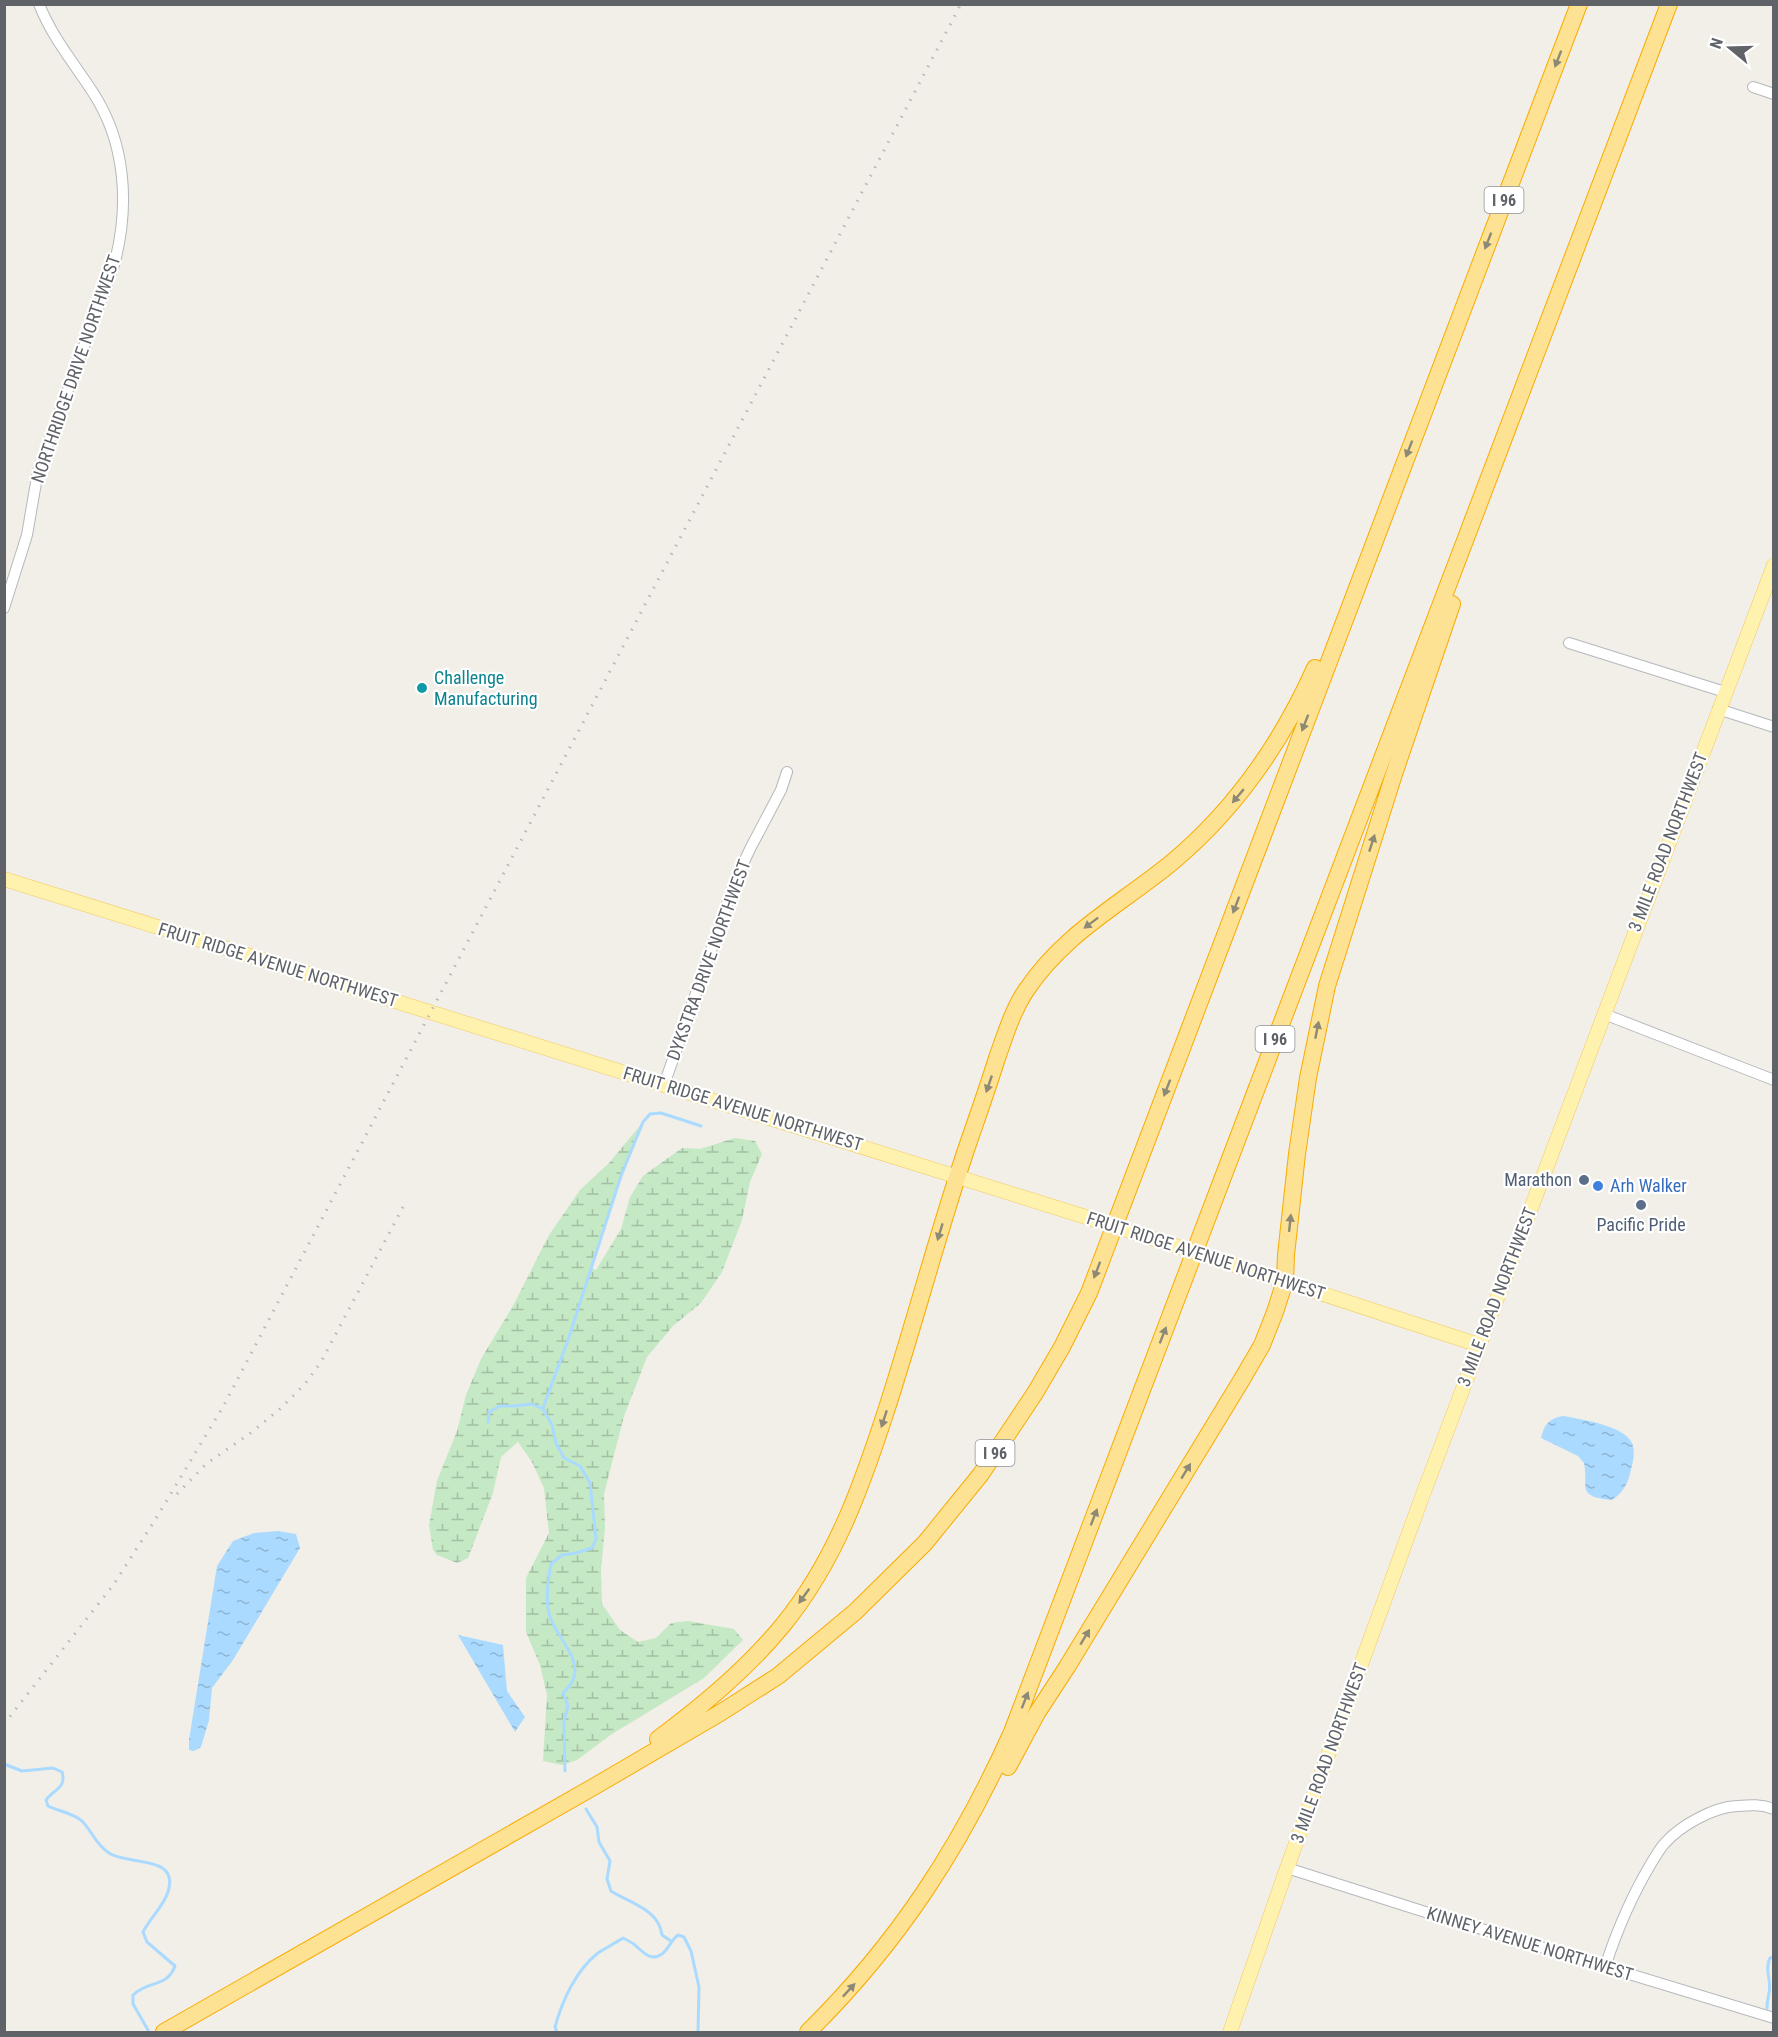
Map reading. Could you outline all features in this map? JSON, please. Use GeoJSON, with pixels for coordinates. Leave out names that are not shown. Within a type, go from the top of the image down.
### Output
{"type":"FeatureCollection","features":[{"type":"Feature","properties":{"kind":"highway","name":"I 96"},"geometry":{"type":"LineString","coordinates":[[164,2032],[595,1786],[720,1713],[778,1676],[855,1612],[925,1543],[981,1474],[1035,1393],[1062,1347],[1089,1293],[1579,4]]}},
{"type":"Feature","properties":{"kind":"highway","name":"I 96"},"geometry":{"type":"LineString","coordinates":[[808,2032],[873,1962],[914,1910],[944,1865],[984,1794],[1027,1695],[1669,4]]}},
{"type":"Feature","properties":{"kind":"highway"},"geometry":{"type":"LineString","coordinates":[[944,1865],[988,1804],[1036,1713],[1073,1657],[1262,1345],[1285,1281],[1296,1165],[1308,1078],[1327,986],[1394,774],[1544,334]]}},
{"type":"Feature","properties":{"kind":"highway"},"geometry":{"type":"LineString","coordinates":[[595,1786],[683,1720],[739,1673],[783,1625],[811,1586],[841,1536],[864,1479],[957,1176],[1007,1029],[1024,993],[1058,950],[1075,934],[1170,864],[1197,840],[1253,778],[1278,740],[1302,695],[1385,511]]}},
{"type":"Feature","properties":{"kind":"main road","name":"3 MILE ROAD NORTHWEST"},"geometry":{"type":"LineString","coordinates":[[1230,2032],[1287,1868],[1479,1345],[1773,565]]}},
{"type":"Feature","properties":{"kind":"main road","name":"FRUIT RIDGE AVENUE NORTHWEST"},"geometry":{"type":"LineString","coordinates":[[4,879],[957,1176],[1479,1345]]}},
{"type":"Feature","properties":{"kind":"street","name":"NORTHRIDGE DRIVE NORTHWEST"},"geometry":{"type":"LineString","coordinates":[[4,608],[29,527],[38,471],[114,265],[124,210],[119,156],[107,117],[57,42],[39,4]]}},
{"type":"Feature","properties":{"kind":"street"},"geometry":{"type":"LineString","coordinates":[[1753,87],[1773,94]]}},
{"type":"Feature","properties":{"kind":"street"},"geometry":{"type":"LineString","coordinates":[[1569,643],[1725,692]]}},
{"type":"Feature","properties":{"kind":"street"},"geometry":{"type":"LineString","coordinates":[[1719,710],[1773,727]]}},
{"type":"Feature","properties":{"kind":"street","name":"DYKSTRA DRIVE NORTHWEST"},"geometry":{"type":"LineString","coordinates":[[664,1084],[735,881],[781,790],[786,772]]}},
{"type":"Feature","properties":{"kind":"street"},"geometry":{"type":"LineString","coordinates":[[1604,1014],[1773,1080]]}},
{"type":"Feature","properties":{"kind":"street"},"geometry":{"type":"LineString","coordinates":[[1605,1967],[1615,1935],[1634,1893],[1665,1843],[1688,1825],[1714,1810],[1733,1806],[1763,1805],[1773,1809]]}},
{"type":"Feature","properties":{"kind":"street","name":"KINNEY AVENUE NORTHWEST"},"geometry":{"type":"LineString","coordinates":[[1287,1868],[1773,2018]]}},
{"type":"Feature","properties":{"kind":"green space"},"geometry":{"type":"Polygon","coordinates":[[[643,1122],[621,1176],[592,1268],[596,1270],[621,1229],[630,1197],[643,1176],[682,1148],[700,1149],[735,1138],[755,1141],[762,1154],[750,1182],[742,1220],[722,1272],[701,1303],[673,1326],[647,1357],[624,1416],[604,1494],[602,1604],[620,1630],[638,1642],[656,1638],[671,1623],[688,1621],[734,1629],[743,1640],[704,1678],[612,1734],[577,1760],[562,1765],[543,1761],[547,1695],[540,1665],[526,1632],[526,1578],[549,1533],[544,1488],[532,1462],[518,1442],[501,1457],[493,1493],[468,1558],[457,1563],[437,1555],[433,1550],[429,1525],[437,1481],[457,1431],[466,1395],[481,1359],[514,1304],[549,1235],[580,1190],[609,1163],[643,1122]]]}},
{"type":"Feature","properties":{"kind":"water"},"geometry":{"type":"Polygon","coordinates":[[[1563,1416],[1603,1425],[1623,1433],[1630,1439],[1634,1452],[1630,1474],[1622,1491],[1612,1500],[1588,1493],[1585,1485],[1584,1463],[1578,1456],[1541,1438],[1548,1423],[1554,1418],[1563,1416]]]}},
{"type":"Feature","properties":{"kind":"water"},"geometry":{"type":"Polygon","coordinates":[[[278,1531],[296,1534],[300,1548],[233,1660],[212,1688],[209,1720],[201,1747],[194,1751],[189,1750],[217,1566],[233,1541],[254,1533],[278,1531]]]}},
{"type":"Feature","properties":{"kind":"water"},"geometry":{"type":"Polygon","coordinates":[[[458,1635],[503,1645],[507,1691],[525,1717],[515,1732],[458,1635]]]}},
{"type":"Feature","properties":{"kind":"waterway"},"geometry":{"type":"LineString","coordinates":[[543,1408],[568,1340],[621,1176],[643,1122],[650,1114],[661,1113],[701,1126]]}},
{"type":"Feature","properties":{"kind":"waterway"},"geometry":{"type":"LineString","coordinates":[[488,1422],[489,1412],[500,1406],[532,1404],[543,1409],[552,1425],[556,1443],[564,1458],[580,1466],[590,1483],[596,1539],[592,1548],[562,1555],[551,1564],[548,1584],[550,1617],[572,1657],[575,1674],[563,1693],[568,1706],[564,1721],[565,1771]]}},
{"type":"Feature","properties":{"kind":"waterway"},"geometry":{"type":"LineString","coordinates":[[4,1764],[22,1771],[53,1768],[62,1772],[63,1782],[46,1800],[48,1806],[82,1821],[109,1853],[117,1857],[160,1866],[167,1872],[170,1880],[168,1892],[143,1932],[147,1942],[175,1966],[167,1978],[133,1995],[133,2004],[148,2030]]}},
{"type":"Feature","properties":{"kind":"waterway"},"geometry":{"type":"LineString","coordinates":[[586,1809],[597,1827],[599,1842],[610,1861],[607,1879],[611,1891],[649,1913],[660,1926],[662,1935],[671,1941]]}},
{"type":"Feature","properties":{"kind":"waterway"},"geometry":{"type":"LineString","coordinates":[[557,2032],[555,2027],[558,2017],[571,1987],[583,1968],[598,1953],[623,1938],[654,1957],[664,1952],[678,1935],[684,1937],[691,1951],[699,1987],[698,2032]]}},
{"type":"Feature","properties":{"kind":"waterway"},"geometry":{"type":"LineString","coordinates":[[1767,2008],[1770,1988],[1768,1962],[1774,1957]]}},
{"type":"Feature","properties":{"kind":"railway"},"geometry":{"type":"LineString","coordinates":[[4,1724],[114,1584],[224,1405],[961,4]]}},
{"type":"Feature","properties":{"kind":"railway"},"geometry":{"type":"LineString","coordinates":[[177,1494],[206,1464],[252,1432],[305,1384],[321,1362],[403,1207]]}},
{"type":"Feature","properties":{"kind":"place","name":"Challenge Manufacturing"},"geometry":{"type":"Point","coordinates":[422,688]}},
{"type":"Feature","properties":{"kind":"place","name":"Marathon"},"geometry":{"type":"Point","coordinates":[1584,1180]}},
{"type":"Feature","properties":{"kind":"place","name":"Arh Walker"},"geometry":{"type":"Point","coordinates":[1598,1186]}},
{"type":"Feature","properties":{"kind":"place","name":"Pacific Pride"},"geometry":{"type":"Point","coordinates":[1641,1205]}}]}
